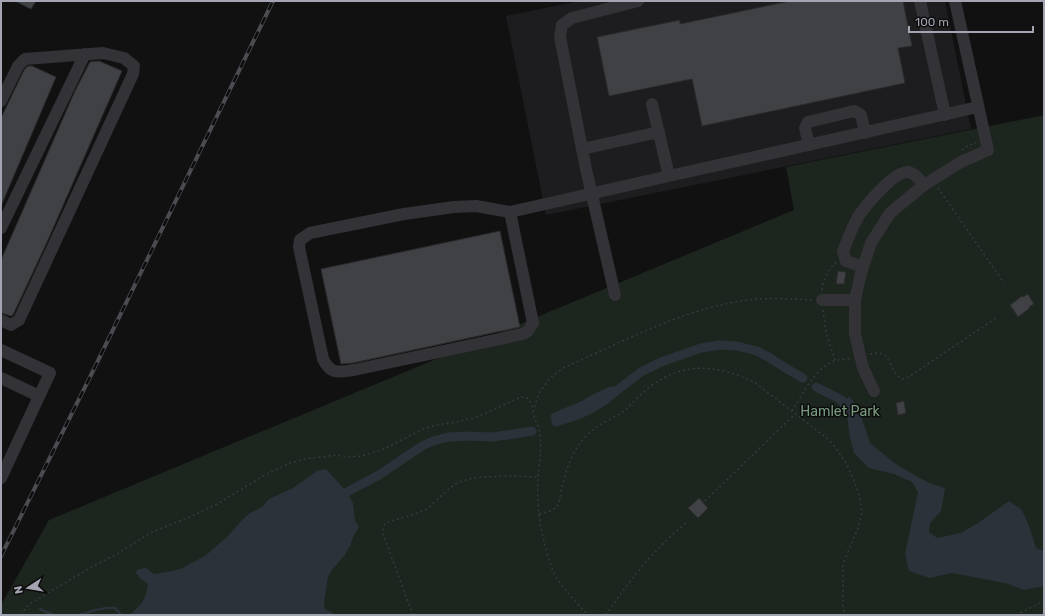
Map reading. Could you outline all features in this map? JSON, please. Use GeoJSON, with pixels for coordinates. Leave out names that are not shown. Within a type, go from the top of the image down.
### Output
{"type":"FeatureCollection","features":[{"type":"Feature","properties":{"kind":"street"},"geometry":{"type":"LineString","coordinates":[[615,295],[582,149],[560,37],[562,25],[572,18],[638,1]]}},
{"type":"Feature","properties":{"kind":"street"},"geometry":{"type":"LineString","coordinates":[[920,1],[945,115]]}},
{"type":"Feature","properties":{"kind":"street"},"geometry":{"type":"LineString","coordinates":[[874,391],[863,368],[855,334],[855,300],[863,267],[871,243],[890,214],[961,162],[988,150],[955,1]]}},
{"type":"Feature","properties":{"kind":"street"},"geometry":{"type":"LineString","coordinates":[[1,101],[18,66],[25,59],[103,53],[124,58],[134,66],[133,74],[19,320],[11,325],[1,320]]}},
{"type":"Feature","properties":{"kind":"street"},"geometry":{"type":"LineString","coordinates":[[1,228],[85,54]]}},
{"type":"Feature","properties":{"kind":"street"},"geometry":{"type":"LineString","coordinates":[[652,104],[669,176]]}},
{"type":"Feature","properties":{"kind":"street"},"geometry":{"type":"LineString","coordinates":[[510,212],[533,323],[528,331],[523,334],[354,370],[336,372],[327,366],[323,359],[299,247],[300,240],[310,232],[404,214],[454,207],[476,206],[510,212],[978,108]]}},
{"type":"Feature","properties":{"kind":"street"},"geometry":{"type":"LineString","coordinates":[[809,145],[805,128],[808,122],[854,111],[861,115],[865,133]]}},
{"type":"Feature","properties":{"kind":"street"},"geometry":{"type":"LineString","coordinates":[[582,149],[659,132]]}},
{"type":"Feature","properties":{"kind":"street"},"geometry":{"type":"LineString","coordinates":[[863,267],[846,261],[843,251],[858,218],[881,188],[899,174],[908,172],[916,175],[930,186]]}},
{"type":"Feature","properties":{"kind":"street"},"geometry":{"type":"LineString","coordinates":[[822,300],[855,300]]}},
{"type":"Feature","properties":{"kind":"street"},"geometry":{"type":"LineString","coordinates":[[1,350],[50,373],[1,478]]}},
{"type":"Feature","properties":{"kind":"street"},"geometry":{"type":"LineString","coordinates":[[1,378],[40,396]]}},
{"type":"Feature","properties":{"kind":"path"},"geometry":{"type":"LineString","coordinates":[[930,186],[1004,283]]}},
{"type":"Feature","properties":{"kind":"path"},"geometry":{"type":"LineString","coordinates":[[533,412],[539,393],[549,379],[563,368],[685,315],[719,306],[758,299],[822,300]]}},
{"type":"Feature","properties":{"kind":"path"},"geometry":{"type":"LineString","coordinates":[[874,353],[886,355],[897,375],[902,379],[907,378],[996,318]]}},
{"type":"Feature","properties":{"kind":"path"},"geometry":{"type":"LineString","coordinates":[[792,411],[814,377],[829,363],[835,360],[846,359]]}},
{"type":"Feature","properties":{"kind":"path"},"geometry":{"type":"LineString","coordinates":[[539,514],[548,512],[557,507],[569,462],[577,447],[594,429],[623,411],[650,387],[667,376],[681,371],[701,368],[714,368],[726,371],[754,382],[792,411],[827,438],[846,463],[854,480],[860,499],[862,512],[858,528],[843,564],[843,606],[845,615]]}},
{"type":"Feature","properties":{"kind":"path"},"geometry":{"type":"LineString","coordinates":[[21,615],[28,605],[88,569],[133,545],[150,533],[219,503],[265,475],[290,463],[309,458],[336,455],[349,457],[362,456],[384,449],[423,429],[477,417],[521,397],[526,397],[529,400],[540,433],[540,460],[538,477],[539,514],[553,570],[566,590],[588,615]]}},
{"type":"Feature","properties":{"kind":"path"},"geometry":{"type":"LineString","coordinates":[[705,502],[795,414]]}},
{"type":"Feature","properties":{"kind":"path"},"geometry":{"type":"LineString","coordinates":[[413,615],[383,534],[385,524],[427,509],[451,487],[459,482],[480,477],[538,477]]}},
{"type":"Feature","properties":{"kind":"path"},"geometry":{"type":"LineString","coordinates":[[606,615],[624,588],[637,573],[660,547],[687,522]]}},
{"type":"Feature","properties":{"kind":"path"},"geometry":{"type":"LineString","coordinates":[[1016,615],[1044,601]]}},
{"type":"Feature","properties":{"kind":"shaded area"},"geometry":{"type":"Polygon","coordinates":[[[580,1],[945,1],[971,129],[546,215],[506,16],[580,1]]]}},
{"type":"Feature","properties":{"kind":"shaded area"},"geometry":{"type":"Polygon","coordinates":[[[850,397],[859,410],[870,443],[897,465],[929,483],[945,488],[941,511],[930,523],[929,532],[937,538],[961,533],[1009,501],[1022,510],[1030,528],[1036,548],[1044,551],[1044,586],[1024,590],[1005,583],[952,573],[929,578],[909,571],[905,554],[918,492],[912,482],[894,474],[869,468],[854,453],[847,416],[837,402],[850,397]]]}},
{"type":"Feature","properties":{"kind":"shaded area"},"geometry":{"type":"Polygon","coordinates":[[[326,469],[347,492],[353,503],[355,520],[359,527],[344,556],[331,571],[328,577],[324,603],[325,609],[333,613],[333,615],[130,615],[142,603],[148,584],[135,572],[139,569],[146,568],[154,574],[167,572],[180,569],[205,556],[227,537],[243,519],[250,513],[262,507],[269,499],[293,488],[317,471],[326,469]]]}},
{"type":"Feature","properties":{"kind":"green space","name":"Hamlet Park"},"geometry":{"type":"Polygon","coordinates":[[[1044,115],[1044,615],[1,615],[1,605],[49,520],[794,210],[786,167],[1044,115]]]}},
{"type":"Feature","properties":{"kind":"building"},"geometry":{"type":"Polygon","coordinates":[[[15,1],[36,1],[31,9],[15,1]]]}},
{"type":"Feature","properties":{"kind":"building"},"geometry":{"type":"Polygon","coordinates":[[[790,1],[903,1],[912,46],[898,48],[905,83],[702,126],[692,79],[609,96],[597,37],[680,20],[680,24],[790,1]]]}},
{"type":"Feature","properties":{"kind":"building"},"geometry":{"type":"Polygon","coordinates":[[[99,61],[122,71],[47,242],[13,315],[11,316],[1,313],[1,260],[75,91],[90,62],[99,61]]]}},
{"type":"Feature","properties":{"kind":"building"},"geometry":{"type":"Polygon","coordinates":[[[28,66],[32,66],[56,77],[1,206],[1,118],[24,70],[28,66]]]}},
{"type":"Feature","properties":{"kind":"building"},"geometry":{"type":"Polygon","coordinates":[[[500,231],[520,327],[353,363],[341,364],[321,269],[500,231]]]}},
{"type":"Feature","properties":{"kind":"building"},"geometry":{"type":"Polygon","coordinates":[[[838,271],[846,272],[844,284],[836,284],[838,271]]]}},
{"type":"Feature","properties":{"kind":"building"},"geometry":{"type":"Polygon","coordinates":[[[1028,294],[1034,304],[1018,317],[1010,305],[1022,296],[1023,297],[1028,294]]]}},
{"type":"Feature","properties":{"kind":"building"},"geometry":{"type":"Polygon","coordinates":[[[904,401],[906,413],[898,415],[896,403],[904,401]]]}},
{"type":"Feature","properties":{"kind":"building"},"geometry":{"type":"Polygon","coordinates":[[[699,498],[708,508],[698,518],[688,508],[699,498]]]}},
{"type":"Feature","properties":{"kind":"waterway"},"geometry":{"type":"LineString","coordinates":[[556,422],[589,410],[604,401],[641,372],[661,362],[701,348],[719,345],[737,346],[757,351],[803,378]]}},
{"type":"Feature","properties":{"kind":"waterway"},"geometry":{"type":"LineString","coordinates":[[816,387],[840,399],[847,405]]}},
{"type":"Feature","properties":{"kind":"waterway"},"geometry":{"type":"LineString","coordinates":[[555,417],[612,391]]}},
{"type":"Feature","properties":{"kind":"waterway"},"geometry":{"type":"LineString","coordinates":[[347,492],[379,475],[422,446],[433,441],[448,437],[492,437],[532,431]]}},
{"type":"Feature","properties":{"kind":"waterway"},"geometry":{"type":"LineString","coordinates":[[80,615],[106,608],[115,608],[121,615]]}},
{"type":"Feature","properties":{"kind":"waterway"},"geometry":{"type":"LineString","coordinates":[[40,609],[53,615]]}},
{"type":"Feature","properties":{"kind":"railway"},"geometry":{"type":"LineString","coordinates":[[1,556],[273,1]]}}]}
